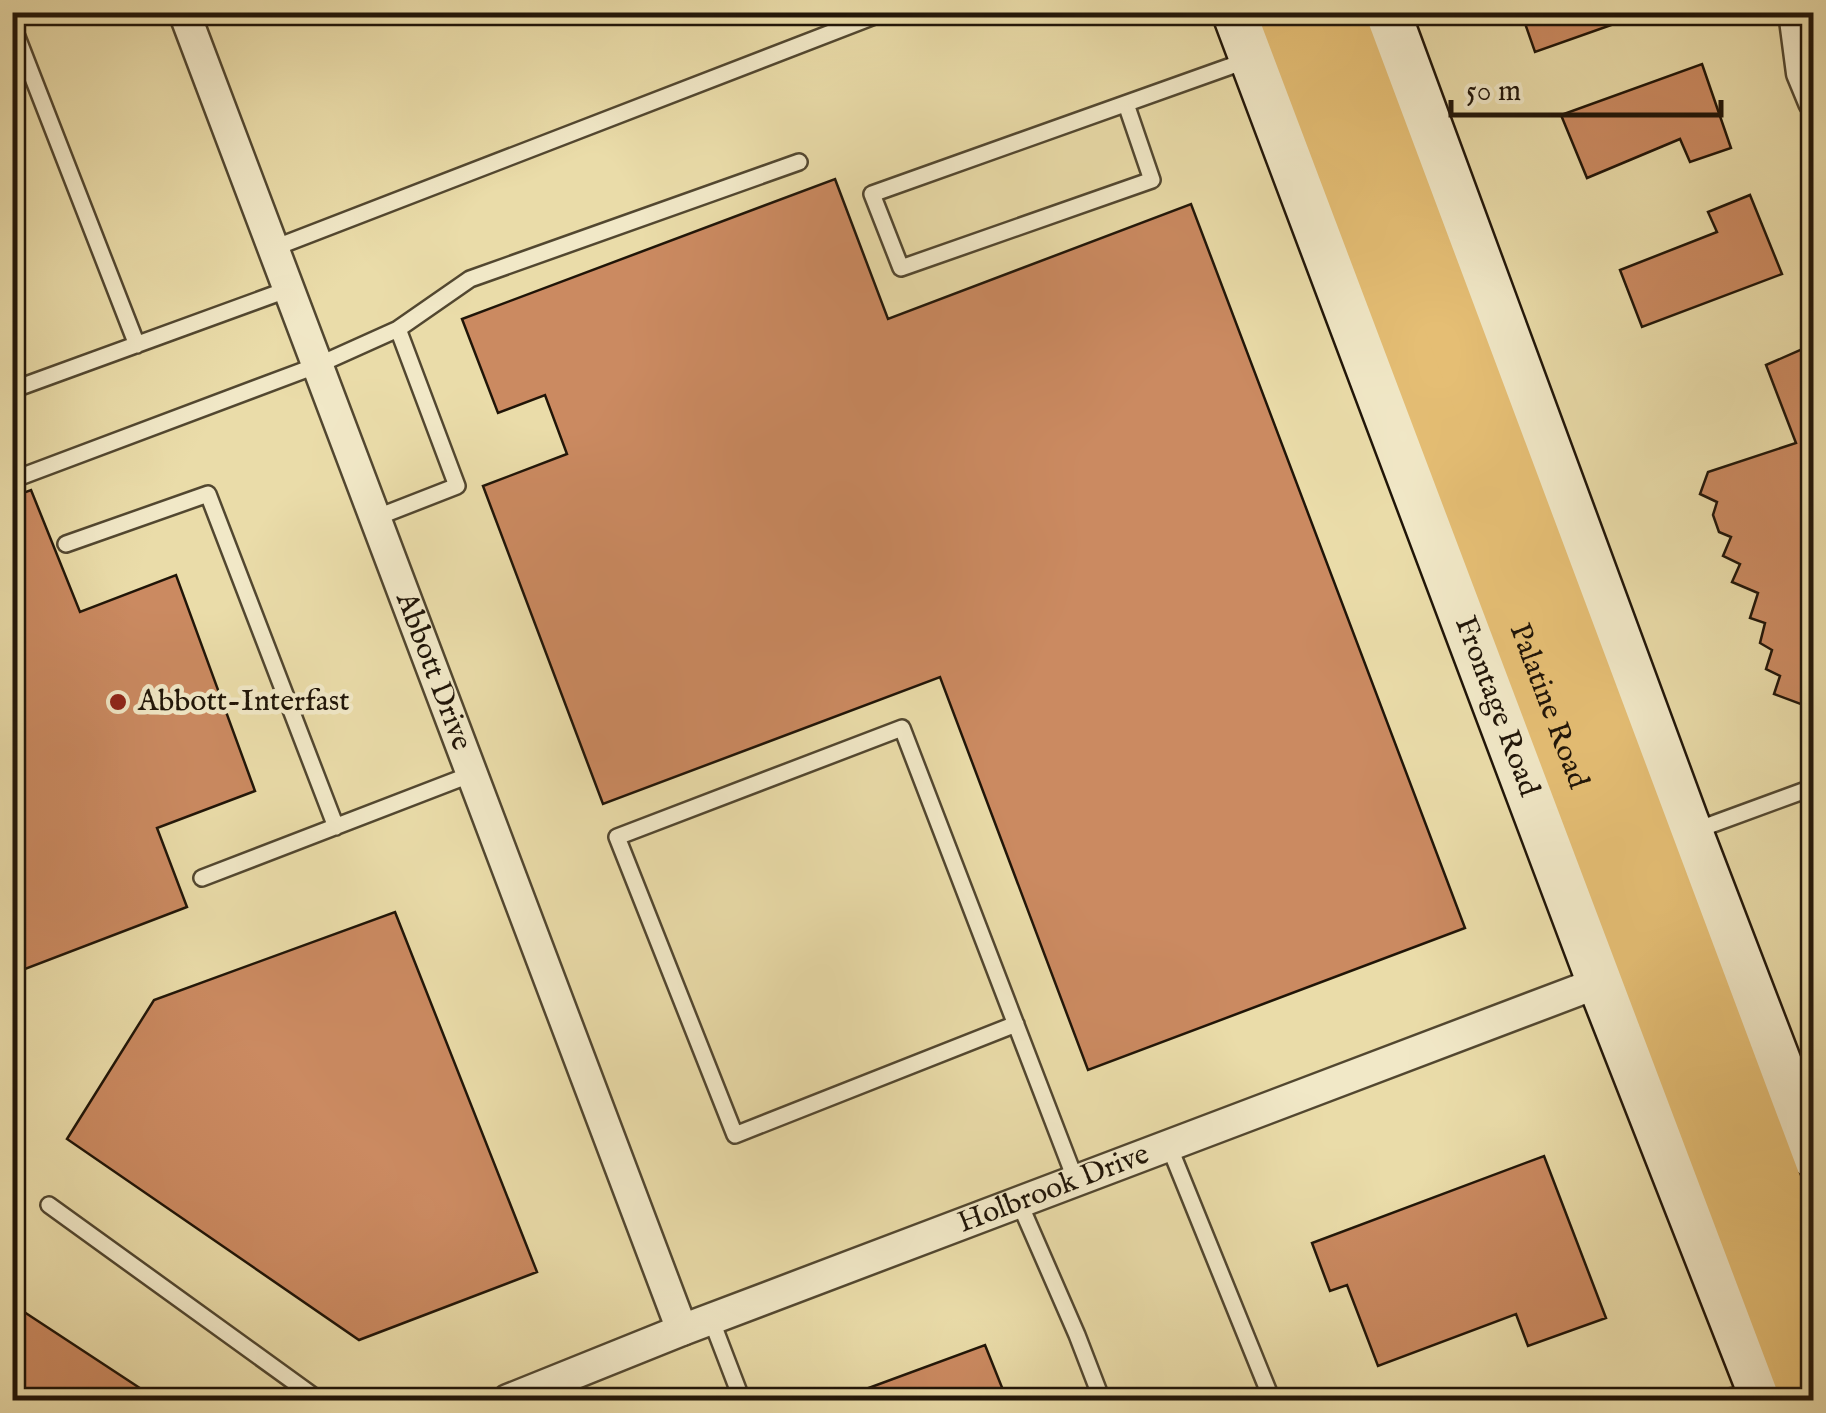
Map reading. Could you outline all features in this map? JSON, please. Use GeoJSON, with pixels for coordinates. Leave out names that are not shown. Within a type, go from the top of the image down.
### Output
{"type":"FeatureCollection","features":[{"type":"Feature","properties":{"kind":"highway","name":"Palatine Road"},"geometry":{"type":"LineString","coordinates":[[1286,12],[1718,1159],[1780,1398]]}},
{"type":"Feature","properties":{"kind":"highway","name":"Palatine Road"},"geometry":{"type":"LineString","coordinates":[[1334,12],[1814,1292]]}},
{"type":"Feature","properties":{"kind":"street","name":"Abbott Drive"},"geometry":{"type":"LineString","coordinates":[[184,12],[472,774],[697,1324]]}},
{"type":"Feature","properties":{"kind":"street","name":"Frontage Road"},"geometry":{"type":"LineString","coordinates":[[1235,12],[1600,982],[1780,1398]]}},
{"type":"Feature","properties":{"kind":"street"},"geometry":{"type":"LineString","coordinates":[[1387,12],[1690,833],[1814,1156]]}},
{"type":"Feature","properties":{"kind":"street"},"geometry":{"type":"LineString","coordinates":[[1794,12],[1802,73],[1814,102]]}},
{"type":"Feature","properties":{"kind":"street","name":"Holbrook Drive"},"geometry":{"type":"LineString","coordinates":[[508,1400],[697,1324],[1600,982]]}},
{"type":"Feature","properties":{"kind":"lane"},"geometry":{"type":"LineString","coordinates":[[274,248],[884,12]]}},
{"type":"Feature","properties":{"kind":"lane"},"geometry":{"type":"LineString","coordinates":[[12,24],[137,344]]}},
{"type":"Feature","properties":{"kind":"lane"},"geometry":{"type":"LineString","coordinates":[[1126,104],[1152,180],[900,268],[872,194],[1254,58]]}},
{"type":"Feature","properties":{"kind":"lane"},"geometry":{"type":"LineString","coordinates":[[12,480],[318,365],[398,329],[470,279],[799,162]]}},
{"type":"Feature","properties":{"kind":"lane"},"geometry":{"type":"LineString","coordinates":[[12,390],[288,289]]}},
{"type":"Feature","properties":{"kind":"lane"},"geometry":{"type":"LineString","coordinates":[[375,518],[457,486],[398,329]]}},
{"type":"Feature","properties":{"kind":"lane"},"geometry":{"type":"LineString","coordinates":[[66,544],[208,494],[336,826]]}},
{"type":"Feature","properties":{"kind":"lane"},"geometry":{"type":"LineString","coordinates":[[1016,1024],[735,1134],[617,837],[902,728],[1016,1024],[1076,1181]]}},
{"type":"Feature","properties":{"kind":"lane"},"geometry":{"type":"LineString","coordinates":[[202,878],[472,774]]}},
{"type":"Feature","properties":{"kind":"lane"},"geometry":{"type":"LineString","coordinates":[[1690,833],[1814,787]]}},
{"type":"Feature","properties":{"kind":"lane"},"geometry":{"type":"LineString","coordinates":[[1168,1146],[1272,1400]]}},
{"type":"Feature","properties":{"kind":"lane"},"geometry":{"type":"LineString","coordinates":[[1019,1202],[1102,1400]]}},
{"type":"Feature","properties":{"kind":"lane"},"geometry":{"type":"LineString","coordinates":[[49,1205],[319,1400]]}},
{"type":"Feature","properties":{"kind":"lane"},"geometry":{"type":"LineString","coordinates":[[697,1324],[742,1400]]}},
{"type":"Feature","properties":{"kind":"lane"},"geometry":{"type":"LineString","coordinates":[[1712,1400],[1780,1398]]}},
{"type":"Feature","properties":{"kind":"building"},"geometry":{"type":"Polygon","coordinates":[[[1521,12],[1648,12],[1535,52],[1521,12]]]}},
{"type":"Feature","properties":{"kind":"building"},"geometry":{"type":"Polygon","coordinates":[[[1702,64],[1731,148],[1690,162],[1680,139],[1587,178],[1561,115],[1702,64]]]}},
{"type":"Feature","properties":{"kind":"building"},"geometry":{"type":"Polygon","coordinates":[[[835,179],[888,319],[1191,204],[1465,928],[1088,1070],[940,677],[603,804],[483,486],[567,454],[545,395],[498,413],[462,319],[835,179]]]}},
{"type":"Feature","properties":{"kind":"building"},"geometry":{"type":"Polygon","coordinates":[[[1750,195],[1782,274],[1642,327],[1620,270],[1717,232],[1708,212],[1750,195]]]}},
{"type":"Feature","properties":{"kind":"building"},"geometry":{"type":"Polygon","coordinates":[[[1814,344],[1814,709],[1774,694],[1780,676],[1766,669],[1772,650],[1760,643],[1765,623],[1750,618],[1758,593],[1732,582],[1740,564],[1723,556],[1731,537],[1719,532],[1713,515],[1717,502],[1700,494],[1708,472],[1796,443],[1766,365],[1814,344]]]}},
{"type":"Feature","properties":{"kind":"building","name":"Abbott-Interfast"},"geometry":{"type":"Polygon","coordinates":[[[31,490],[80,612],[176,575],[255,791],[157,828],[187,907],[12,974],[12,497],[31,490]]]}},
{"type":"Feature","properties":{"kind":"building"},"geometry":{"type":"Polygon","coordinates":[[[395,912],[537,1272],[359,1340],[67,1139],[154,1000],[395,912]]]}},
{"type":"Feature","properties":{"kind":"building"},"geometry":{"type":"Polygon","coordinates":[[[1544,1156],[1606,1318],[1528,1346],[1516,1314],[1378,1366],[1347,1285],[1330,1291],[1312,1243],[1544,1156]]]}},
{"type":"Feature","properties":{"kind":"building"},"geometry":{"type":"Polygon","coordinates":[[[12,1304],[158,1400],[12,1400],[12,1304]]]}},
{"type":"Feature","properties":{"kind":"building"},"geometry":{"type":"Polygon","coordinates":[[[985,1345],[1007,1400],[836,1400],[985,1345]]]}},
{"type":"Feature","properties":{"kind":"place","name":"Abbott-Interfast"},"geometry":{"type":"Point","coordinates":[118,702]}}]}
